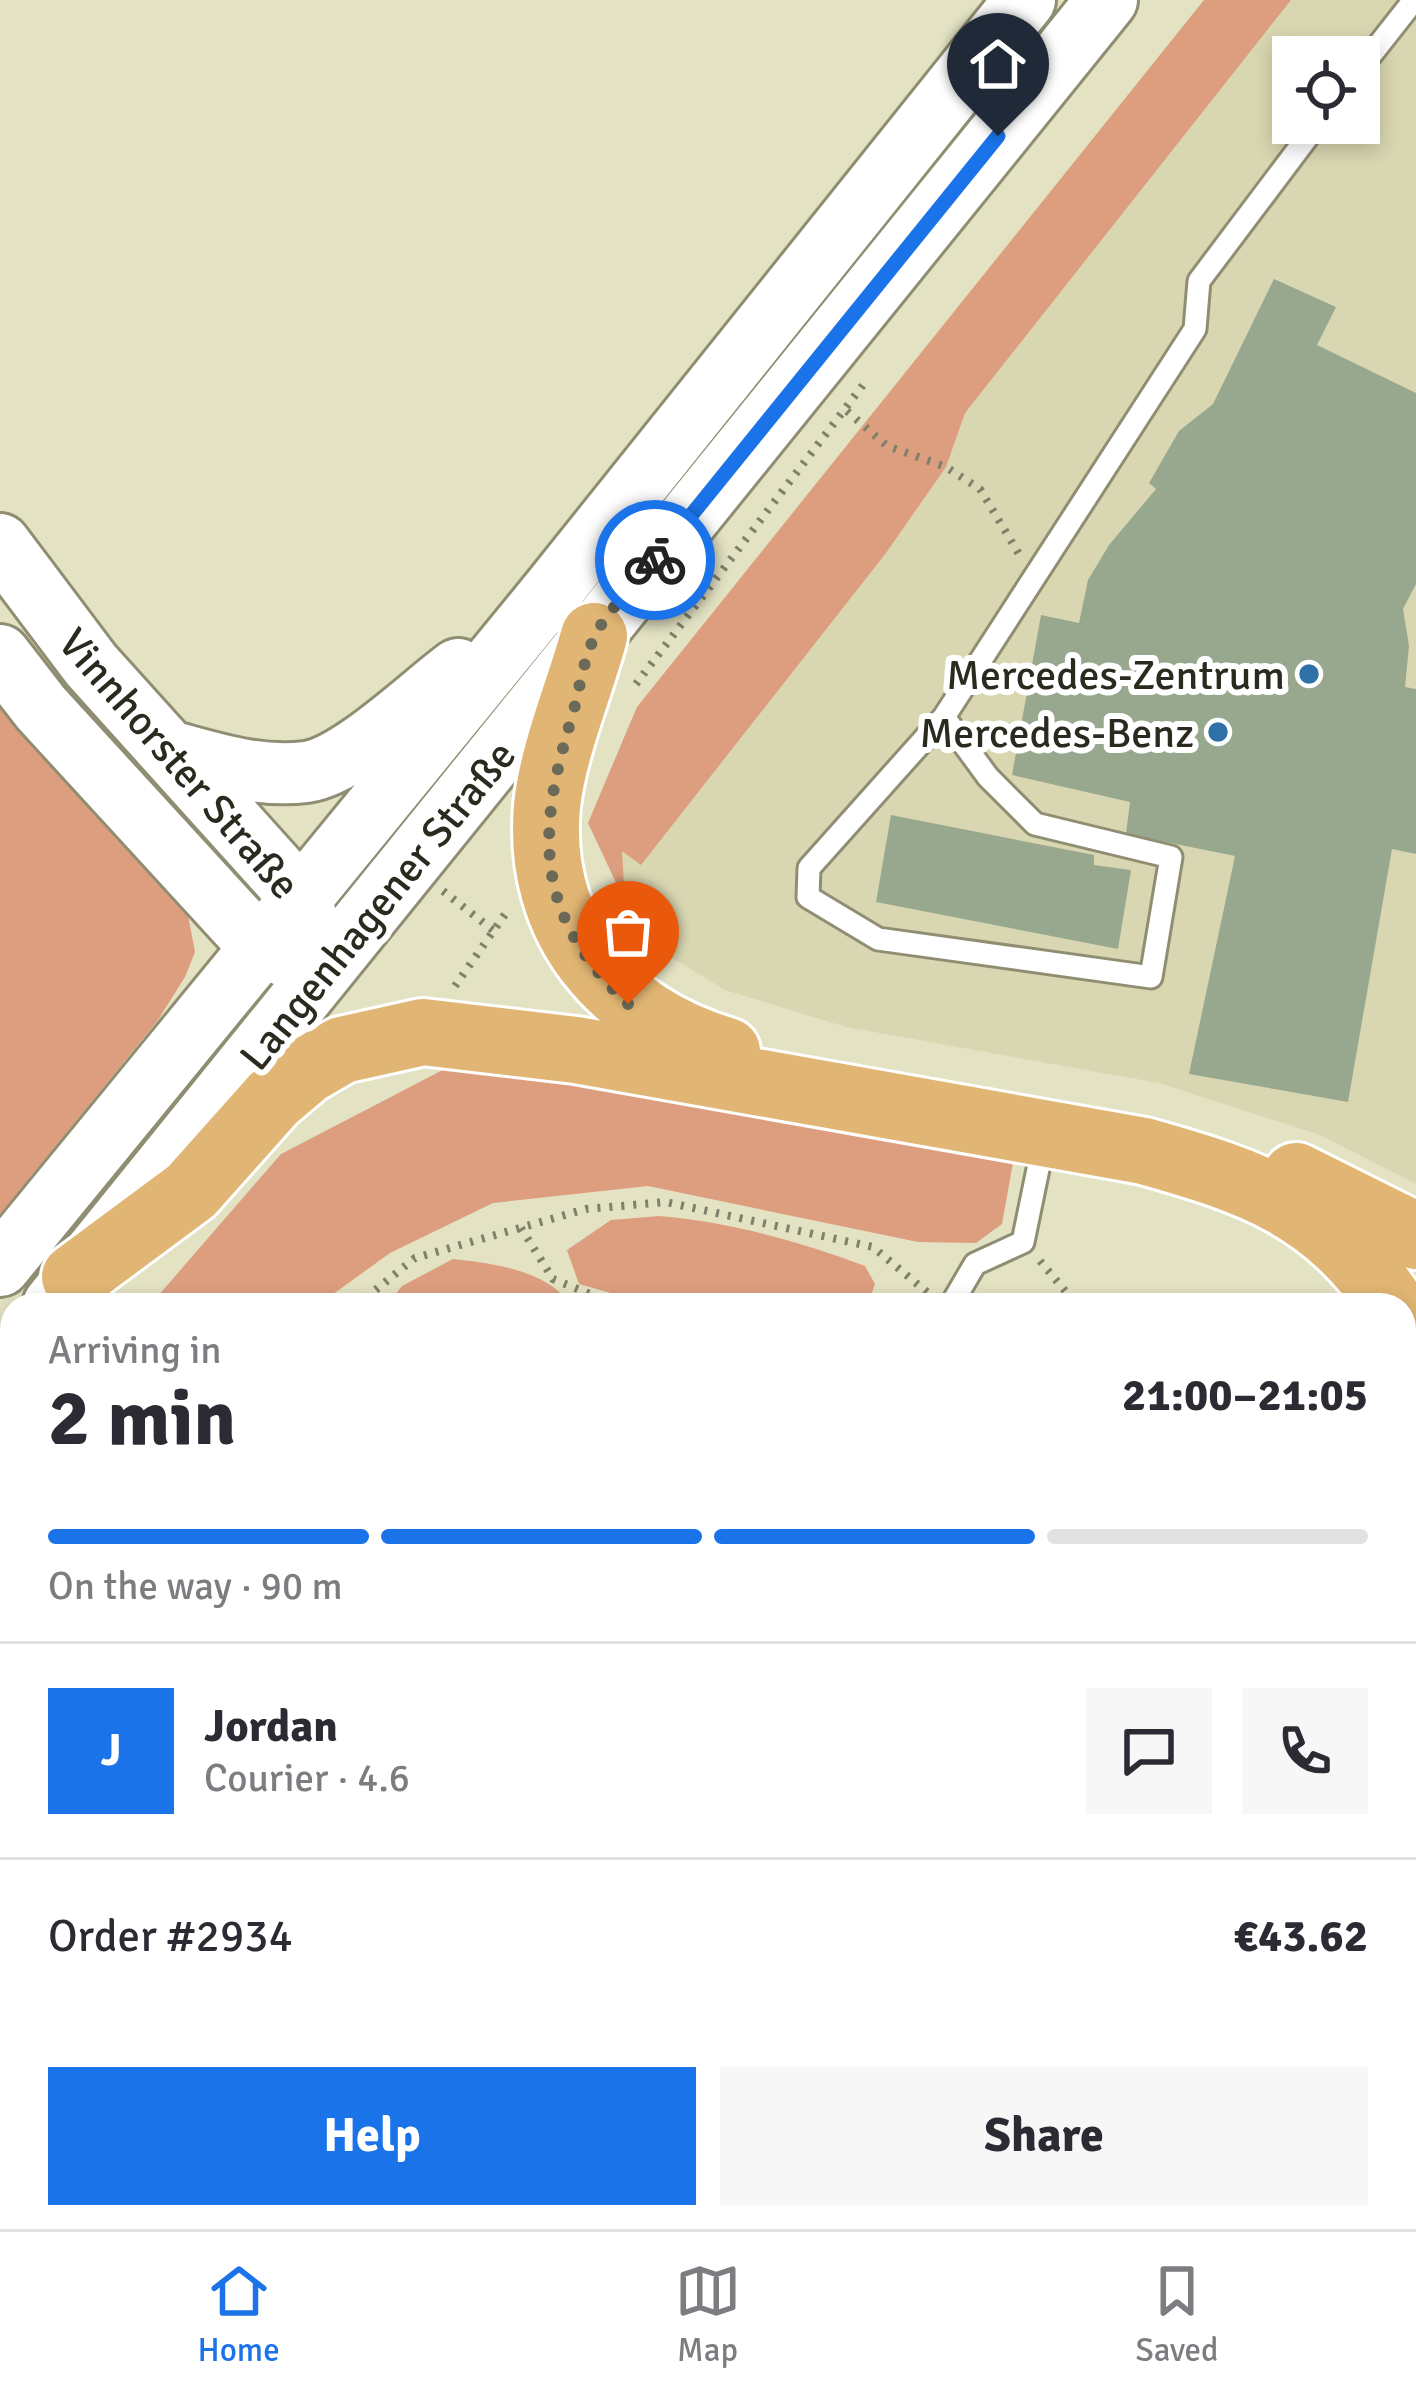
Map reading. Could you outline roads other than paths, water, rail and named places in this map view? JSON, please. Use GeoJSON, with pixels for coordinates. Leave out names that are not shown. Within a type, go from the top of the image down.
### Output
{"type":"FeatureCollection","features":[{"type":"Feature","properties":{"kind":"highway"},"geometry":{"type":"LineString","coordinates":[[573,613],[546,856],[559,906],[597,975],[628,1004],[680,1036],[772,1064],[1148,1130],[1218,1148],[1334,1192],[1416,1236]]}},
{"type":"Feature","properties":{"kind":"highway"},"geometry":{"type":"LineString","coordinates":[[64,1291],[191,1191],[273,1100],[307,1071],[342,1050],[423,1031],[576,1050],[1144,1151],[1279,1195],[1334,1236],[1384,1293]]}},
{"type":"Feature","properties":{"kind":"main road","name":"Langenhagener Straße"},"geometry":{"type":"LineString","coordinates":[[64,1291],[324,971],[573,613],[1025,0]]}},
{"type":"Feature","properties":{"kind":"main road","name":"Langenhagener Straße"},"geometry":{"type":"LineString","coordinates":[[0,1266],[301,897],[573,613],[1107,0]]}},
{"type":"Feature","properties":{"kind":"main road","name":"Vinnhorster Straße"},"geometry":{"type":"LineString","coordinates":[[0,544],[91,665],[301,897],[324,971]]}},
{"type":"Feature","properties":{"kind":"main road"},"geometry":{"type":"LineString","coordinates":[[169,751],[244,771],[308,772],[334,762],[573,613]]}},
{"type":"Feature","properties":{"kind":"main road","name":"Vinnhorster Straße"},"geometry":{"type":"LineString","coordinates":[[0,655],[41,708],[260,946],[324,971]]}},
{"type":"Feature","properties":{"kind":"lane"},"geometry":{"type":"LineString","coordinates":[[1380,43],[1414,0]]}},
{"type":"Feature","properties":{"kind":"lane"},"geometry":{"type":"LineString","coordinates":[[944,717],[988,777],[1035,824],[1171,857],[1150,977],[878,939],[808,897],[809,868],[944,717],[1195,329],[1199,281],[1302,144]]}},
{"type":"Feature","properties":{"kind":"lane"},"geometry":{"type":"LineString","coordinates":[[958,1293],[975,1264],[1023,1242],[1046,1134]]}},
{"type":"Feature","properties":{"kind":"place","name":"Mercedes-Zentrum"},"geometry":{"type":"Point","coordinates":[1309,674]}},
{"type":"Feature","properties":{"kind":"place","name":"Mercedes-Benz"},"geometry":{"type":"Point","coordinates":[1218,732]}}]}
